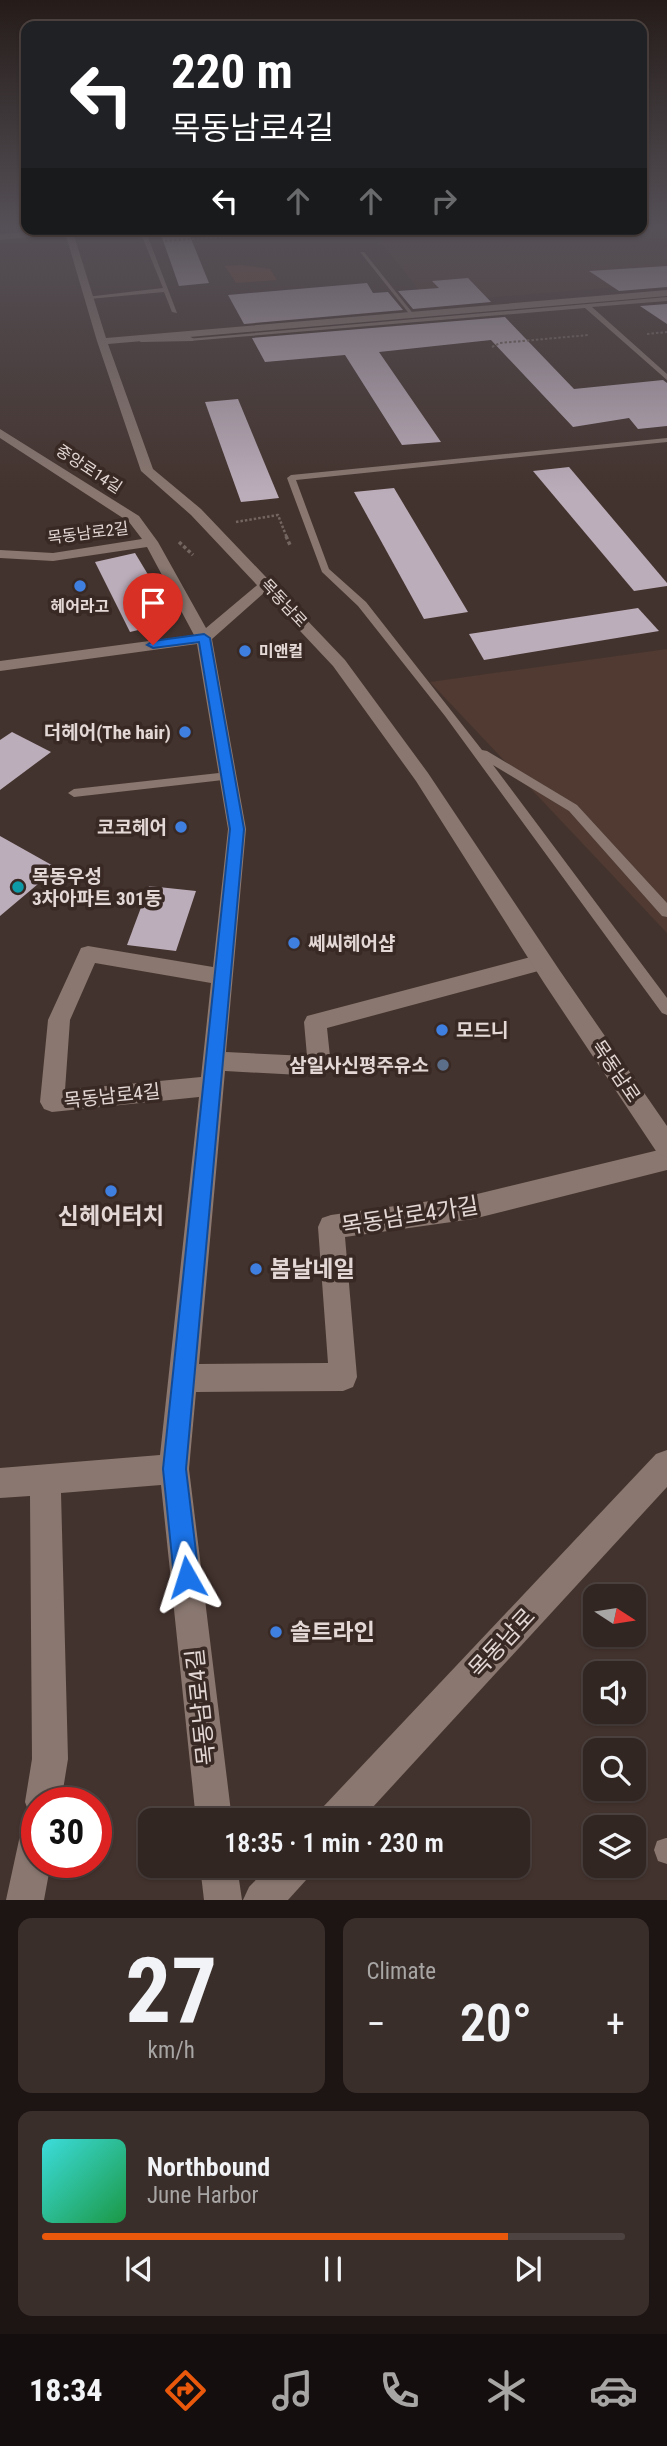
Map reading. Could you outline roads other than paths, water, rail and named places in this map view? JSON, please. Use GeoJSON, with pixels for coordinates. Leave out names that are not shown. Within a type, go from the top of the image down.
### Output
{"type":"FeatureCollection","features":[{"type":"Feature","properties":{"kind":"street","name":"목동남로"},"geometry":{"type":"LineString","coordinates":[[95,317],[146,471],[196,512],[340,663],[422,777],[542,962],[667,1146]]}},
{"type":"Feature","properties":{"kind":"street"},"geometry":{"type":"LineString","coordinates":[[102,341],[393,317]]}},
{"type":"Feature","properties":{"kind":"street"},"geometry":{"type":"LineString","coordinates":[[132,339],[189,339]]}},
{"type":"Feature","properties":{"kind":"street","name":"중앙로14길"},"geometry":{"type":"LineString","coordinates":[[0,433],[134,519],[151,542]]}},
{"type":"Feature","properties":{"kind":"street","name":"목동남로2길"},"geometry":{"type":"LineString","coordinates":[[0,554],[53,557],[151,542],[185,604]]}},
{"type":"Feature","properties":{"kind":"street"},"geometry":{"type":"LineString","coordinates":[[0,666],[204,638],[267,584]]}},
{"type":"Feature","properties":{"kind":"street","name":"목동남로4길"},"geometry":{"type":"LineString","coordinates":[[185,604],[204,638],[237,829],[174,1469],[213,1808]]}},
{"type":"Feature","properties":{"kind":"street","name":"목동남로4길"},"geometry":{"type":"LineString","coordinates":[[213,1073],[52,1102],[59,1020],[88,954],[223,977]]}},
{"type":"Feature","properties":{"kind":"street"},"geometry":{"type":"LineString","coordinates":[[213,1073],[319,1066],[314,1022],[542,962]]}},
{"type":"Feature","properties":{"kind":"street","name":"목동남로4가길"},"geometry":{"type":"LineString","coordinates":[[183,1378],[343,1377],[331,1227],[474,1207],[667,1159]]}},
{"type":"Feature","properties":{"kind":"street","name":"목동남로"},"geometry":{"type":"LineString","coordinates":[[347,1808],[667,1465]]}},
{"type":"Feature","properties":{"kind":"street"},"geometry":{"type":"LineString","coordinates":[[0,1483],[174,1469]]}},
{"type":"Feature","properties":{"kind":"street"},"geometry":{"type":"LineString","coordinates":[[45,1787],[50,1759],[46,1479]]}},
{"type":"Feature","properties":{"kind":"street"},"geometry":{"type":"LineString","coordinates":[[26,1900],[30,1878]]}},
{"type":"Feature","properties":{"kind":"street"},"geometry":{"type":"LineString","coordinates":[[220,1878],[223,1900]]}},
{"type":"Feature","properties":{"kind":"street"},"geometry":{"type":"LineString","coordinates":[[262,1900],[283,1878]]}},
{"type":"Feature","properties":{"kind":"lane"},"geometry":{"type":"LineString","coordinates":[[189,339],[458,317]]}},
{"type":"Feature","properties":{"kind":"lane"},"geometry":{"type":"LineString","coordinates":[[599,317],[667,378]]}},
{"type":"Feature","properties":{"kind":"lane"},"geometry":{"type":"LineString","coordinates":[[667,440],[291,478],[325,570],[362,604],[423,682],[667,1009]]}},
{"type":"Feature","properties":{"kind":"lane"},"geometry":{"type":"LineString","coordinates":[[475,750],[573,808],[667,912]]}},
{"type":"Feature","properties":{"kind":"lane"},"geometry":{"type":"LineString","coordinates":[[74,793],[228,776]]}},
{"type":"Feature","properties":{"kind":"place","name":"헤어라고"},"geometry":{"type":"Point","coordinates":[80,586]}},
{"type":"Feature","properties":{"kind":"place","name":"미앤컬"},"geometry":{"type":"Point","coordinates":[245,651]}},
{"type":"Feature","properties":{"kind":"place","name":"더헤어(The hair)"},"geometry":{"type":"Point","coordinates":[185,732]}},
{"type":"Feature","properties":{"kind":"place","name":"코코헤어"},"geometry":{"type":"Point","coordinates":[181,827]}},
{"type":"Feature","properties":{"kind":"place","name":"목동우성 3차아파트 301동"},"geometry":{"type":"Point","coordinates":[18,887]}},
{"type":"Feature","properties":{"kind":"place","name":"쎄씨헤어샵"},"geometry":{"type":"Point","coordinates":[294,943]}},
{"type":"Feature","properties":{"kind":"place","name":"모드니"},"geometry":{"type":"Point","coordinates":[442,1030]}},
{"type":"Feature","properties":{"kind":"place","name":"삼일사신평주유소"},"geometry":{"type":"Point","coordinates":[443,1065]}},
{"type":"Feature","properties":{"kind":"place","name":"신헤어터치"},"geometry":{"type":"Point","coordinates":[111,1191]}},
{"type":"Feature","properties":{"kind":"place","name":"봄날네일"},"geometry":{"type":"Point","coordinates":[256,1269]}},
{"type":"Feature","properties":{"kind":"place","name":"솔트라인"},"geometry":{"type":"Point","coordinates":[276,1632]}}]}
